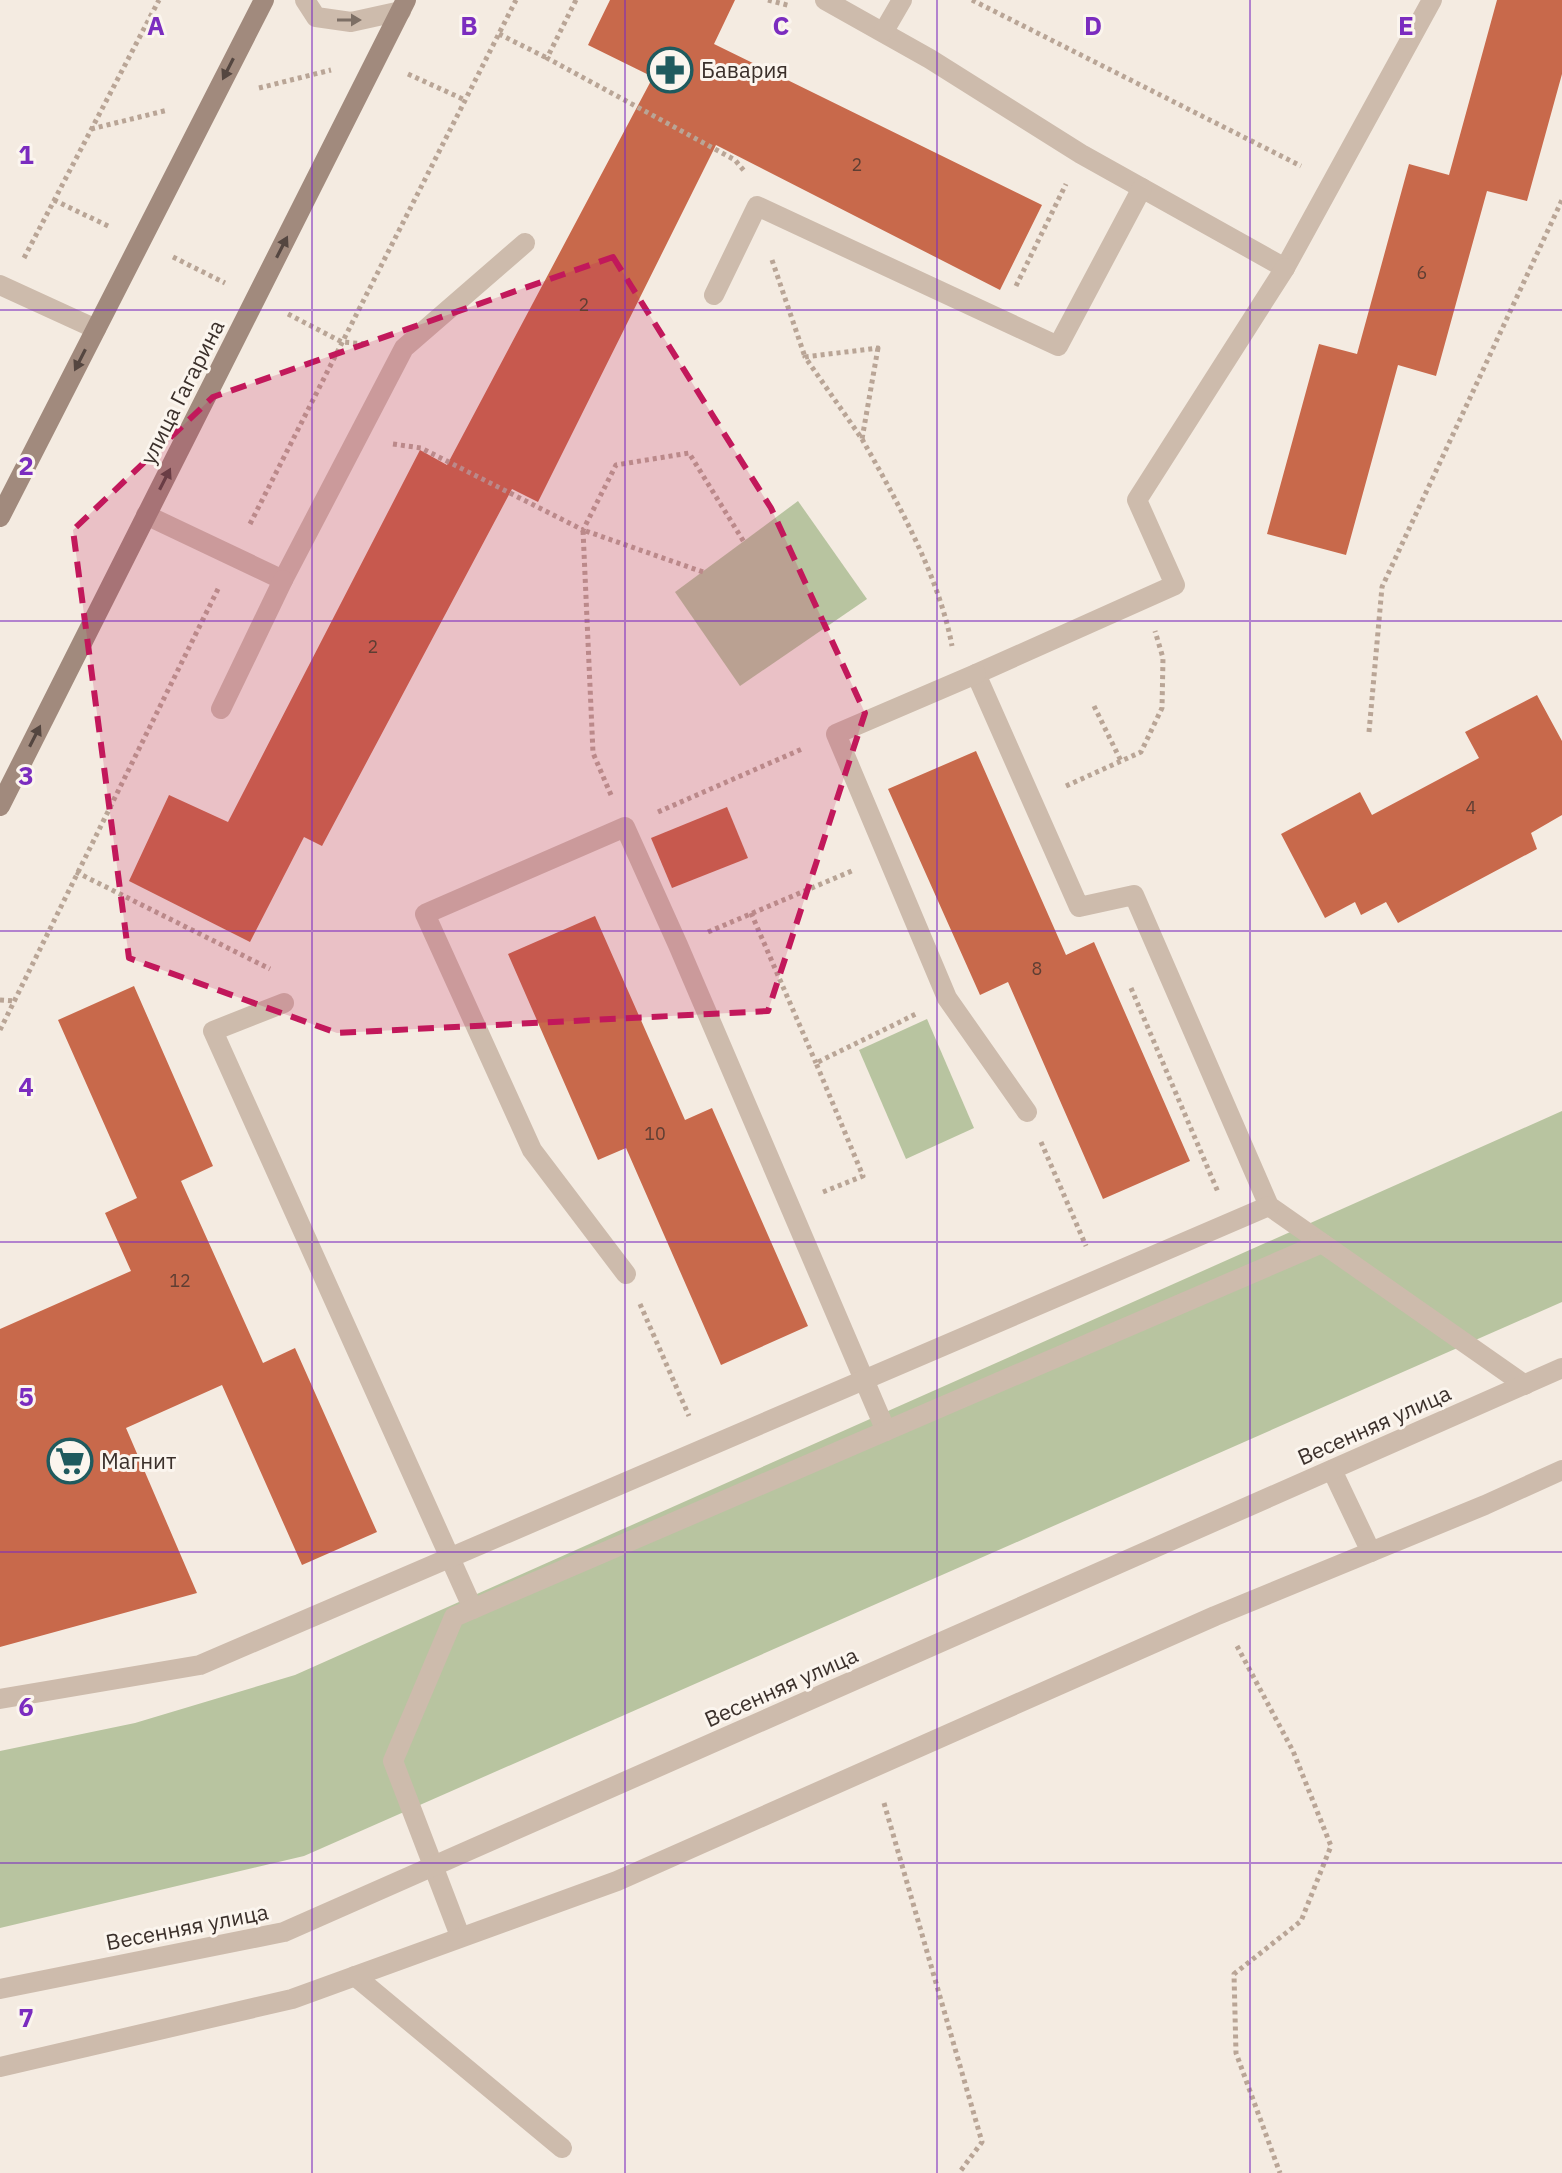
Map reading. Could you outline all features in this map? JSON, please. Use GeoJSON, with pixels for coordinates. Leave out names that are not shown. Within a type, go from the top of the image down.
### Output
{"type":"FeatureCollection","features":[{"type":"Feature","properties":{"kind":"street"},"geometry":{"type":"LineString","coordinates":[[0,517],[264,0]]}},
{"type":"Feature","properties":{"kind":"street"},"geometry":{"type":"LineString","coordinates":[[305,0],[316,17],[351,22],[404,5]]}},
{"type":"Feature","properties":{"kind":"street"},"geometry":{"type":"LineString","coordinates":[[825,0],[884,31],[1081,154],[1285,268]]}},
{"type":"Feature","properties":{"kind":"street"},"geometry":{"type":"LineString","coordinates":[[884,31],[902,0]]}},
{"type":"Feature","properties":{"kind":"street"},"geometry":{"type":"LineString","coordinates":[[1027,1112],[947,998],[836,734],[1175,585],[1137,500],[1285,268],[1432,0]]}},
{"type":"Feature","properties":{"kind":"street","name":"улица Гагарина"},"geometry":{"type":"LineString","coordinates":[[0,806],[404,5]]}},
{"type":"Feature","properties":{"kind":"street"},"geometry":{"type":"LineString","coordinates":[[714,295],[757,206],[1058,346],[1142,188]]}},
{"type":"Feature","properties":{"kind":"street"},"geometry":{"type":"LineString","coordinates":[[221,709],[283,580],[404,348],[525,243]]}},
{"type":"Feature","properties":{"kind":"street"},"geometry":{"type":"LineString","coordinates":[[4,287],[96,329]]}},
{"type":"Feature","properties":{"kind":"street"},"geometry":{"type":"LineString","coordinates":[[146,515],[283,580]]}},
{"type":"Feature","properties":{"kind":"street"},"geometry":{"type":"LineString","coordinates":[[967,678],[1032,801],[1079,907],[1134,895],[1269,1206],[1525,1385]]}},
{"type":"Feature","properties":{"kind":"street"},"geometry":{"type":"LineString","coordinates":[[626,1274],[532,1150],[425,914],[625,827],[886,1431]]}},
{"type":"Feature","properties":{"kind":"street"},"geometry":{"type":"LineString","coordinates":[[284,1003],[213,1031],[453,1558],[473,1609]]}},
{"type":"Feature","properties":{"kind":"street"},"geometry":{"type":"LineString","coordinates":[[0,1699],[200,1665],[1269,1206]]}},
{"type":"Feature","properties":{"kind":"street"},"geometry":{"type":"LineString","coordinates":[[460,1936],[431,1868],[393,1761],[454,1617],[1322,1243]]}},
{"type":"Feature","properties":{"kind":"street","name":"Весенняя улица"},"geometry":{"type":"LineString","coordinates":[[0,1989],[284,1932],[1562,1368]]}},
{"type":"Feature","properties":{"kind":"street"},"geometry":{"type":"LineString","coordinates":[[1332,1470],[1371,1552]]}},
{"type":"Feature","properties":{"kind":"street"},"geometry":{"type":"LineString","coordinates":[[0,2067],[292,1999],[617,1881],[1215,1616],[1562,1470]]}},
{"type":"Feature","properties":{"kind":"street"},"geometry":{"type":"LineString","coordinates":[[355,1976],[562,2148]]}},
{"type":"Feature","properties":{"kind":"path"},"geometry":{"type":"LineString","coordinates":[[4,287],[54,200],[159,0]]}},
{"type":"Feature","properties":{"kind":"path"},"geometry":{"type":"LineString","coordinates":[[0,1030],[233,558],[516,0]]}},
{"type":"Feature","properties":{"kind":"path"},"geometry":{"type":"LineString","coordinates":[[547,58],[576,0]]}},
{"type":"Feature","properties":{"kind":"path"},"geometry":{"type":"LineString","coordinates":[[972,0],[1332,182]]}},
{"type":"Feature","properties":{"kind":"path"},"geometry":{"type":"LineString","coordinates":[[499,34],[735,160],[756,185],[757,206],[781,290],[805,357],[862,439],[919,549],[967,678]]}},
{"type":"Feature","properties":{"kind":"path"},"geometry":{"type":"LineString","coordinates":[[91,129],[377,59],[465,100]]}},
{"type":"Feature","properties":{"kind":"path"},"geometry":{"type":"LineString","coordinates":[[1000,319],[1081,154]]}},
{"type":"Feature","properties":{"kind":"path"},"geometry":{"type":"LineString","coordinates":[[54,200],[141,241]]}},
{"type":"Feature","properties":{"kind":"path"},"geometry":{"type":"LineString","coordinates":[[1369,732],[1382,587],[1562,200]]}},
{"type":"Feature","properties":{"kind":"path"},"geometry":{"type":"LineString","coordinates":[[805,357],[878,348],[862,439]]}},
{"type":"Feature","properties":{"kind":"path"},"geometry":{"type":"LineString","coordinates":[[356,439],[421,448],[583,530],[703,572]]}},
{"type":"Feature","properties":{"kind":"path"},"geometry":{"type":"LineString","coordinates":[[744,542],[689,453],[616,465],[583,530],[593,753],[625,827],[836,734]]}},
{"type":"Feature","properties":{"kind":"path"},"geometry":{"type":"LineString","coordinates":[[1032,801],[1141,752],[1162,708],[1163,658],[1145,599]]}},
{"type":"Feature","properties":{"kind":"path"},"geometry":{"type":"LineString","coordinates":[[1094,706],[1121,761]]}},
{"type":"Feature","properties":{"kind":"path"},"geometry":{"type":"LineString","coordinates":[[678,945],[887,855]]}},
{"type":"Feature","properties":{"kind":"path"},"geometry":{"type":"LineString","coordinates":[[76,872],[270,968],[284,1003]]}},
{"type":"Feature","properties":{"kind":"path"},"geometry":{"type":"LineString","coordinates":[[751,913],[863,1176],[790,1205]]}},
{"type":"Feature","properties":{"kind":"path"},"geometry":{"type":"LineString","coordinates":[[1129,985],[1231,1222]]}},
{"type":"Feature","properties":{"kind":"path"},"geometry":{"type":"LineString","coordinates":[[816,1063],[947,998]]}},
{"type":"Feature","properties":{"kind":"path"},"geometry":{"type":"LineString","coordinates":[[0,1000],[15,1001]]}},
{"type":"Feature","properties":{"kind":"path"},"geometry":{"type":"LineString","coordinates":[[1027,1112],[1100,1278]]}},
{"type":"Feature","properties":{"kind":"path"},"geometry":{"type":"LineString","coordinates":[[626,1274],[703,1450]]}},
{"type":"Feature","properties":{"kind":"path"},"geometry":{"type":"LineString","coordinates":[[1215,1616],[1235,1642],[1293,1751],[1331,1846],[1301,1921],[1234,1974],[1236,2053],[1280,2173]]}},
{"type":"Feature","properties":{"kind":"path"},"geometry":{"type":"LineString","coordinates":[[874,1767],[982,2142],[959,2173]]}},
{"type":"Feature","properties":{"kind":"highlighted area"},"geometry":{"type":"Polygon","coordinates":[[[613,257],[771,508],[865,713],[768,1011],[337,1033],[129,958],[73,530],[213,397],[613,257]]]}},
{"type":"Feature","properties":{"kind":"green space"},"geometry":{"type":"Polygon","coordinates":[[[798,501],[867,599],[740,686],[675,592],[798,501]]]}},
{"type":"Feature","properties":{"kind":"green space"},"geometry":{"type":"Polygon","coordinates":[[[927,1019],[974,1128],[906,1159],[859,1050],[927,1019]]]}},
{"type":"Feature","properties":{"kind":"green space"},"geometry":{"type":"Polygon","coordinates":[[[1562,1111],[1562,1302],[304,1856],[0,1928],[0,1751],[135,1723],[295,1675],[1562,1111]]]}},
{"type":"Feature","properties":{"kind":"building"},"geometry":{"type":"Polygon","coordinates":[[[610,0],[735,0],[714,44],[1042,205],[1000,290],[716,145],[538,502],[512,489],[322,846],[304,837],[250,942],[129,881],[169,795],[228,822],[420,450],[447,465],[653,77],[588,45],[610,0]]]}},
{"type":"Feature","properties":{"kind":"building"},"geometry":{"type":"Polygon","coordinates":[[[1497,0],[1562,0],[1562,74],[1527,201],[1487,191],[1436,376],[1398,365],[1346,555],[1267,534],[1319,344],[1357,354],[1409,164],[1449,175],[1497,0]]]}},
{"type":"Feature","properties":{"kind":"building"},"geometry":{"type":"Polygon","coordinates":[[[1537,695],[1562,741],[1562,815],[1531,833],[1537,849],[1398,923],[1386,902],[1361,915],[1355,902],[1325,918],[1281,834],[1360,792],[1372,815],[1479,758],[1465,732],[1537,695]]]}},
{"type":"Feature","properties":{"kind":"building"},"geometry":{"type":"Polygon","coordinates":[[[976,751],[1066,955],[1094,942],[1190,1161],[1103,1199],[1008,982],[980,995],[888,789],[976,751]]]}},
{"type":"Feature","properties":{"kind":"building"},"geometry":{"type":"Polygon","coordinates":[[[727,807],[748,858],[672,888],[651,838],[727,807]]]}},
{"type":"Feature","properties":{"kind":"building"},"geometry":{"type":"Polygon","coordinates":[[[595,916],[685,1120],[712,1108],[808,1326],[721,1365],[626,1148],[598,1160],[508,954],[595,916]]]}},
{"type":"Feature","properties":{"kind":"building"},"geometry":{"type":"Polygon","coordinates":[[[134,986],[213,1166],[181,1181],[263,1363],[295,1348],[377,1532],[302,1565],[222,1385],[126,1428],[197,1593],[0,1647],[0,1329],[131,1271],[105,1213],[137,1198],[58,1020],[134,986]]]}},
{"type":"Feature","properties":{"kind":"place","name":"Бавария"},"geometry":{"type":"Point","coordinates":[670,70]}},
{"type":"Feature","properties":{"kind":"place","name":"Магнит"},"geometry":{"type":"Point","coordinates":[70,1461]}}]}
